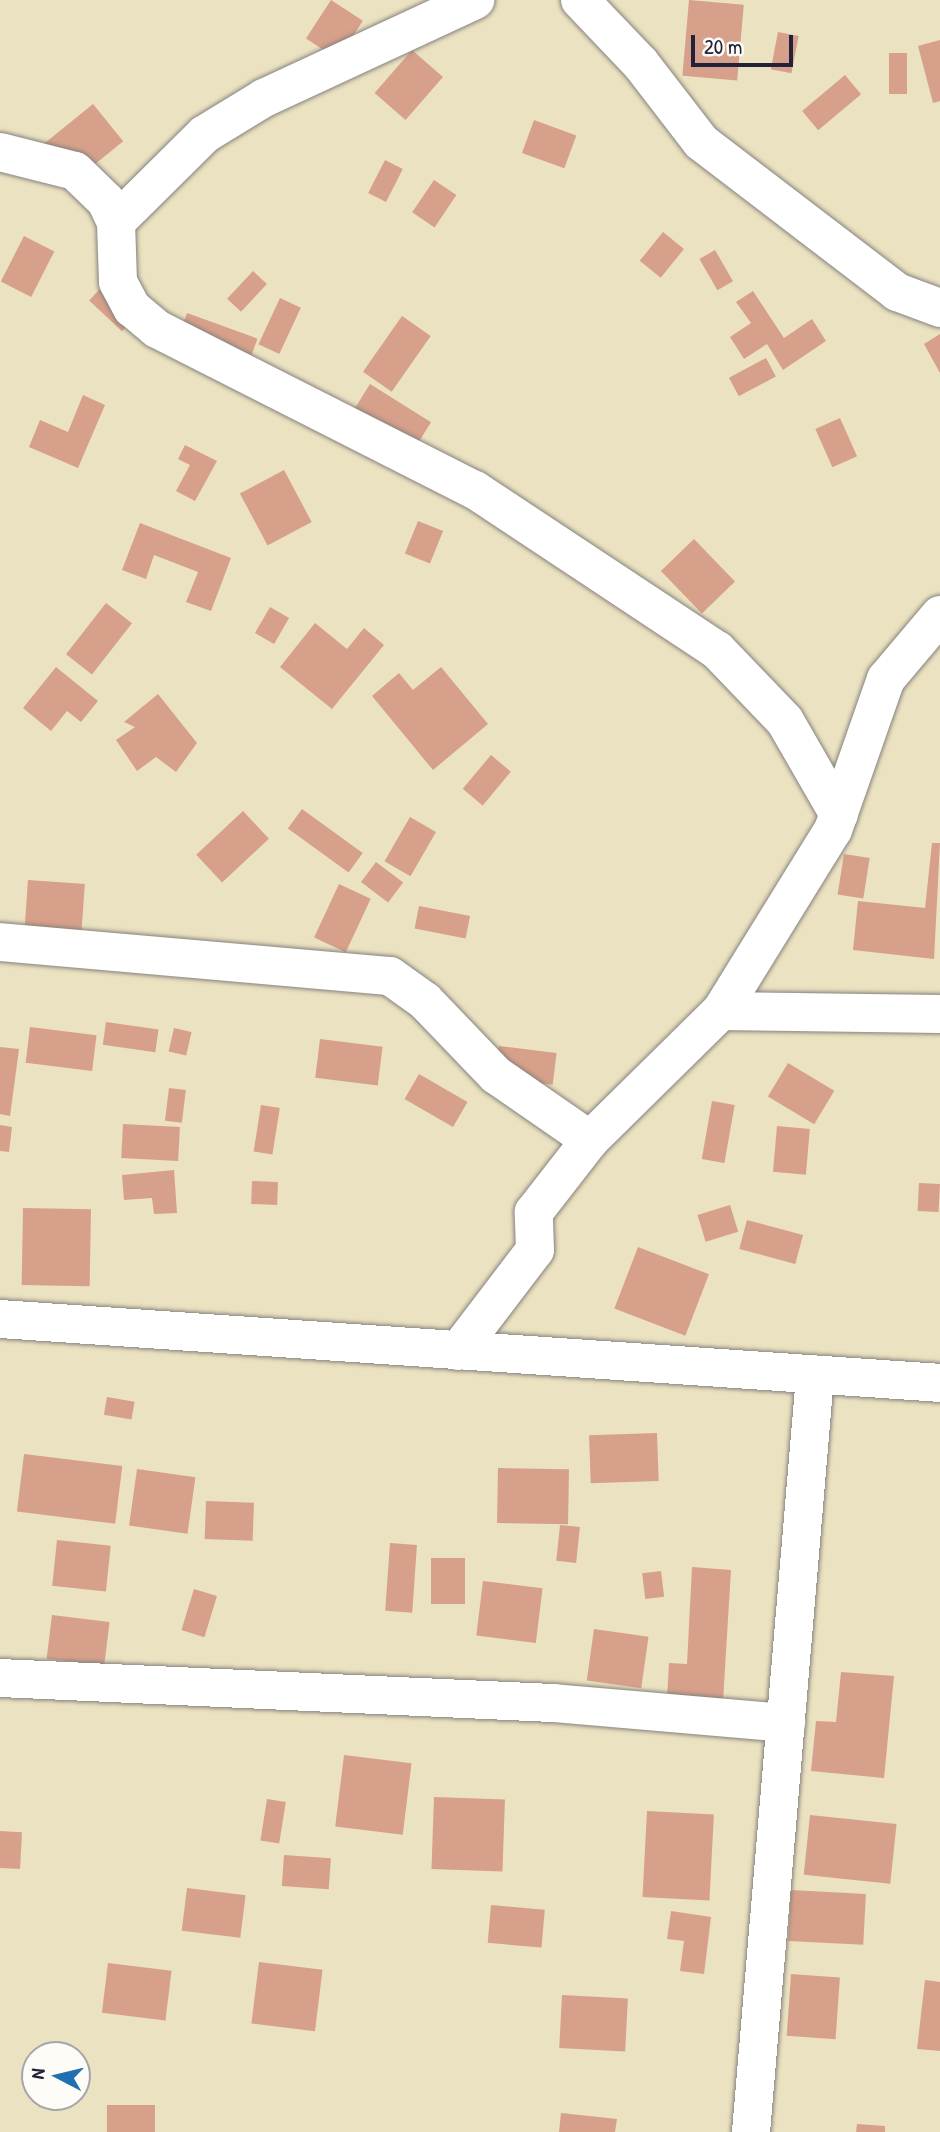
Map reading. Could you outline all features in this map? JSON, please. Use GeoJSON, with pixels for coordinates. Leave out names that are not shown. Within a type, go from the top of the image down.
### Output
{"type":"FeatureCollection","features":[{"type":"Feature","properties":{"kind":"street"},"geometry":{"type":"LineString","coordinates":[[116,222],[205,134],[264,98],[475,0]]}},
{"type":"Feature","properties":{"kind":"street"},"geometry":{"type":"LineString","coordinates":[[580,0],[641,64],[701,142],[897,292],[940,308]]}},
{"type":"Feature","properties":{"kind":"street"},"geometry":{"type":"LineString","coordinates":[[0,152],[75,171],[116,222],[118,282],[132,308],[157,329],[475,490],[657,606],[762,693],[839,815]]}},
{"type":"Feature","properties":{"kind":"street"},"geometry":{"type":"LineString","coordinates":[[458,1351],[535,1250],[534,1212],[590,1140],[721,1011],[819,859],[839,815],[886,680],[940,615]]}},
{"type":"Feature","properties":{"kind":"street"},"geometry":{"type":"LineString","coordinates":[[0,942],[390,976],[425,1001],[496,1075],[590,1140]]}},
{"type":"Feature","properties":{"kind":"street"},"geometry":{"type":"LineString","coordinates":[[721,1011],[940,1014]]}},
{"type":"Feature","properties":{"kind":"street"},"geometry":{"type":"LineString","coordinates":[[0,1319],[815,1376],[940,1382]]}},
{"type":"Feature","properties":{"kind":"street"},"geometry":{"type":"LineString","coordinates":[[751,2132],[815,1376]]}},
{"type":"Feature","properties":{"kind":"street"},"geometry":{"type":"LineString","coordinates":[[0,1678],[554,1703],[786,1723]]}},
{"type":"Feature","properties":{"kind":"building"},"geometry":{"type":"Polygon","coordinates":[[[331,0],[363,21],[338,59],[306,39],[331,0]]]}},
{"type":"Feature","properties":{"kind":"building"},"geometry":{"type":"Polygon","coordinates":[[[689,0],[744,5],[737,81],[682,76],[689,0]]]}},
{"type":"Feature","properties":{"kind":"building"},"geometry":{"type":"Polygon","coordinates":[[[778,32],[799,36],[791,73],[771,69],[778,32]]]}},
{"type":"Feature","properties":{"kind":"building"},"geometry":{"type":"Polygon","coordinates":[[[940,40],[940,101],[933,103],[918,46],[940,40]]]}},
{"type":"Feature","properties":{"kind":"building"},"geometry":{"type":"Polygon","coordinates":[[[412,50],[443,77],[406,120],[375,93],[412,50]]]}},
{"type":"Feature","properties":{"kind":"building"},"geometry":{"type":"Polygon","coordinates":[[[889,53],[907,53],[907,94],[889,94],[889,53]]]}},
{"type":"Feature","properties":{"kind":"building"},"geometry":{"type":"Polygon","coordinates":[[[845,75],[861,94],[818,130],[802,111],[845,75]]]}},
{"type":"Feature","properties":{"kind":"building"},"geometry":{"type":"Polygon","coordinates":[[[93,104],[123,141],[66,187],[36,150],[93,104]]]}},
{"type":"Feature","properties":{"kind":"building"},"geometry":{"type":"Polygon","coordinates":[[[534,120],[576,135],[564,168],[522,153],[534,120]]]}},
{"type":"Feature","properties":{"kind":"building"},"geometry":{"type":"Polygon","coordinates":[[[385,160],[403,169],[386,202],[368,193],[385,160]]]}},
{"type":"Feature","properties":{"kind":"building"},"geometry":{"type":"Polygon","coordinates":[[[434,180],[456,195],[435,227],[412,212],[434,180]]]}},
{"type":"Feature","properties":{"kind":"building"},"geometry":{"type":"Polygon","coordinates":[[[663,232],[684,249],[661,278],[640,261],[663,232]]]}},
{"type":"Feature","properties":{"kind":"building"},"geometry":{"type":"Polygon","coordinates":[[[24,236],[54,251],[31,297],[1,281],[24,236]]]}},
{"type":"Feature","properties":{"kind":"building"},"geometry":{"type":"Polygon","coordinates":[[[715,250],[733,281],[717,290],[699,259],[715,250]]]}},
{"type":"Feature","properties":{"kind":"building"},"geometry":{"type":"Polygon","coordinates":[[[253,271],[267,284],[241,312],[227,299],[253,271]]]}},
{"type":"Feature","properties":{"kind":"building"},"geometry":{"type":"Polygon","coordinates":[[[113,275],[146,306],[122,331],[89,301],[113,275]]]}},
{"type":"Feature","properties":{"kind":"building"},"geometry":{"type":"Polygon","coordinates":[[[753,291],[784,338],[812,319],[826,341],[783,370],[767,344],[744,359],[730,337],[751,323],[736,302],[753,291]]]}},
{"type":"Feature","properties":{"kind":"building"},"geometry":{"type":"Polygon","coordinates":[[[280,298],[301,308],[279,354],[258,344],[280,298]]]}},
{"type":"Feature","properties":{"kind":"building"},"geometry":{"type":"Polygon","coordinates":[[[187,313],[257,339],[241,383],[171,357],[187,313]]]}},
{"type":"Feature","properties":{"kind":"building"},"geometry":{"type":"Polygon","coordinates":[[[402,316],[431,336],[392,392],[363,372],[402,316]]]}},
{"type":"Feature","properties":{"kind":"building"},"geometry":{"type":"Polygon","coordinates":[[[940,334],[940,373],[924,344],[940,334]]]}},
{"type":"Feature","properties":{"kind":"building"},"geometry":{"type":"Polygon","coordinates":[[[766,358],[776,377],[739,396],[729,378],[766,358]]]}},
{"type":"Feature","properties":{"kind":"building"},"geometry":{"type":"Polygon","coordinates":[[[370,384],[431,422],[405,464],[344,426],[370,384]]]}},
{"type":"Feature","properties":{"kind":"building"},"geometry":{"type":"Polygon","coordinates":[[[83,395],[105,405],[78,468],[29,447],[40,420],[68,432],[83,395]]]}},
{"type":"Feature","properties":{"kind":"building"},"geometry":{"type":"Polygon","coordinates":[[[840,418],[857,456],[832,467],[815,429],[840,418]]]}},
{"type":"Feature","properties":{"kind":"building"},"geometry":{"type":"Polygon","coordinates":[[[185,445],[217,461],[195,501],[176,491],[190,465],[178,459],[185,445]]]}},
{"type":"Feature","properties":{"kind":"building"},"geometry":{"type":"Polygon","coordinates":[[[284,470],[312,522],[268,546],[240,493],[284,470]]]}},
{"type":"Feature","properties":{"kind":"building"},"geometry":{"type":"Polygon","coordinates":[[[418,521],[443,531],[430,564],[405,553],[418,521]]]}},
{"type":"Feature","properties":{"kind":"building"},"geometry":{"type":"Polygon","coordinates":[[[140,523],[231,558],[211,611],[186,602],[198,572],[154,555],[146,579],[122,570],[140,523]]]}},
{"type":"Feature","properties":{"kind":"building"},"geometry":{"type":"Polygon","coordinates":[[[694,539],[735,581],[702,613],[661,571],[694,539]]]}},
{"type":"Feature","properties":{"kind":"building"},"geometry":{"type":"Polygon","coordinates":[[[106,603],[132,623],[92,675],[66,654],[106,603]]]}},
{"type":"Feature","properties":{"kind":"building"},"geometry":{"type":"Polygon","coordinates":[[[270,607],[289,618],[274,644],[255,633],[270,607]]]}},
{"type":"Feature","properties":{"kind":"building"},"geometry":{"type":"Polygon","coordinates":[[[315,623],[347,649],[364,628],[384,645],[332,709],[280,667],[315,623]]]}},
{"type":"Feature","properties":{"kind":"building"},"geometry":{"type":"Polygon","coordinates":[[[56,667],[98,701],[81,722],[67,711],[51,731],[23,708],[56,667]]]}},
{"type":"Feature","properties":{"kind":"building"},"geometry":{"type":"Polygon","coordinates":[[[441,667],[488,724],[433,770],[372,696],[399,673],[413,690],[441,667]]]}},
{"type":"Feature","properties":{"kind":"building"},"geometry":{"type":"Polygon","coordinates":[[[158,694],[197,743],[176,772],[156,757],[137,771],[116,740],[135,727],[124,722],[158,694]]]}},
{"type":"Feature","properties":{"kind":"building"},"geometry":{"type":"Polygon","coordinates":[[[491,755],[511,772],[483,805],[463,789],[491,755]]]}},
{"type":"Feature","properties":{"kind":"building"},"geometry":{"type":"Polygon","coordinates":[[[302,809],[363,853],[349,873],[288,828],[302,809]]]}},
{"type":"Feature","properties":{"kind":"building"},"geometry":{"type":"Polygon","coordinates":[[[243,811],[269,839],[222,882],[196,855],[243,811]]]}},
{"type":"Feature","properties":{"kind":"building"},"geometry":{"type":"Polygon","coordinates":[[[410,817],[436,832],[410,876],[384,861],[410,817]]]}},
{"type":"Feature","properties":{"kind":"building"},"geometry":{"type":"Polygon","coordinates":[[[932,843],[940,843],[934,959],[853,950],[858,901],[925,908],[932,843]]]}},
{"type":"Feature","properties":{"kind":"building"},"geometry":{"type":"Polygon","coordinates":[[[844,854],[870,858],[863,899],[838,894],[844,854]]]}},
{"type":"Feature","properties":{"kind":"building"},"geometry":{"type":"Polygon","coordinates":[[[376,862],[403,882],[388,902],[361,882],[376,862]]]}},
{"type":"Feature","properties":{"kind":"building"},"geometry":{"type":"Polygon","coordinates":[[[28,880],[85,884],[81,934],[25,930],[28,880]]]}},
{"type":"Feature","properties":{"kind":"building"},"geometry":{"type":"Polygon","coordinates":[[[339,884],[371,899],[346,952],[314,937],[339,884]]]}},
{"type":"Feature","properties":{"kind":"building"},"geometry":{"type":"Polygon","coordinates":[[[419,906],[470,916],[466,938],[415,929],[419,906]]]}},
{"type":"Feature","properties":{"kind":"building"},"geometry":{"type":"Polygon","coordinates":[[[106,1022],[158,1029],[155,1052],[103,1045],[106,1022]]]}},
{"type":"Feature","properties":{"kind":"building"},"geometry":{"type":"Polygon","coordinates":[[[30,1027],[97,1035],[92,1071],[26,1063],[30,1027]]]}},
{"type":"Feature","properties":{"kind":"building"},"geometry":{"type":"Polygon","coordinates":[[[174,1028],[192,1032],[186,1055],[169,1051],[174,1028]]]}},
{"type":"Feature","properties":{"kind":"building"},"geometry":{"type":"Polygon","coordinates":[[[320,1039],[383,1047],[378,1085],[315,1078],[320,1039]]]}},
{"type":"Feature","properties":{"kind":"building"},"geometry":{"type":"Polygon","coordinates":[[[499,1046],[557,1053],[553,1085],[495,1078],[499,1046]]]}},
{"type":"Feature","properties":{"kind":"building"},"geometry":{"type":"Polygon","coordinates":[[[0,1047],[19,1049],[10,1116],[0,1114],[0,1047]]]}},
{"type":"Feature","properties":{"kind":"building"},"geometry":{"type":"Polygon","coordinates":[[[788,1063],[834,1091],[814,1124],[768,1096],[788,1063]]]}},
{"type":"Feature","properties":{"kind":"building"},"geometry":{"type":"Polygon","coordinates":[[[419,1074],[467,1102],[453,1127],[404,1099],[419,1074]]]}},
{"type":"Feature","properties":{"kind":"building"},"geometry":{"type":"Polygon","coordinates":[[[169,1088],[186,1090],[182,1123],[165,1121],[169,1088]]]}},
{"type":"Feature","properties":{"kind":"building"},"geometry":{"type":"Polygon","coordinates":[[[712,1101],[735,1105],[724,1163],[702,1159],[712,1101]]]}},
{"type":"Feature","properties":{"kind":"building"},"geometry":{"type":"Polygon","coordinates":[[[261,1105],[280,1108],[272,1154],[254,1151],[261,1105]]]}},
{"type":"Feature","properties":{"kind":"building"},"geometry":{"type":"Polygon","coordinates":[[[123,1124],[180,1127],[178,1161],[121,1158],[123,1124]]]}},
{"type":"Feature","properties":{"kind":"building"},"geometry":{"type":"Polygon","coordinates":[[[0,1125],[12,1127],[9,1152],[0,1151],[0,1125]]]}},
{"type":"Feature","properties":{"kind":"building"},"geometry":{"type":"Polygon","coordinates":[[[777,1126],[810,1129],[806,1175],[773,1172],[777,1126]]]}},
{"type":"Feature","properties":{"kind":"building"},"geometry":{"type":"Polygon","coordinates":[[[174,1170],[177,1213],[154,1214],[152,1198],[124,1200],[122,1175],[174,1170]]]}},
{"type":"Feature","properties":{"kind":"building"},"geometry":{"type":"Polygon","coordinates":[[[252,1181],[278,1182],[277,1205],[251,1204],[252,1181]]]}},
{"type":"Feature","properties":{"kind":"building"},"geometry":{"type":"Polygon","coordinates":[[[919,1183],[940,1184],[939,1212],[918,1211],[919,1183]]]}},
{"type":"Feature","properties":{"kind":"building"},"geometry":{"type":"Polygon","coordinates":[[[730,1205],[738,1232],[706,1242],[697,1215],[730,1205]]]}},
{"type":"Feature","properties":{"kind":"building"},"geometry":{"type":"Polygon","coordinates":[[[23,1208],[91,1209],[90,1286],[22,1285],[23,1208]]]}},
{"type":"Feature","properties":{"kind":"building"},"geometry":{"type":"Polygon","coordinates":[[[747,1220],[803,1235],[795,1264],[739,1249],[747,1220]]]}},
{"type":"Feature","properties":{"kind":"building"},"geometry":{"type":"Polygon","coordinates":[[[638,1247],[709,1274],[685,1336],[614,1309],[638,1247]]]}},
{"type":"Feature","properties":{"kind":"building"},"geometry":{"type":"Polygon","coordinates":[[[107,1397],[135,1402],[131,1420],[104,1415],[107,1397]]]}},
{"type":"Feature","properties":{"kind":"building"},"geometry":{"type":"Polygon","coordinates":[[[657,1433],[659,1481],[591,1483],[589,1435],[657,1433]]]}},
{"type":"Feature","properties":{"kind":"building"},"geometry":{"type":"Polygon","coordinates":[[[24,1454],[122,1466],[115,1524],[17,1512],[24,1454]]]}},
{"type":"Feature","properties":{"kind":"building"},"geometry":{"type":"Polygon","coordinates":[[[498,1468],[569,1469],[568,1524],[497,1523],[498,1468]]]}},
{"type":"Feature","properties":{"kind":"building"},"geometry":{"type":"Polygon","coordinates":[[[137,1469],[195,1477],[187,1534],[129,1525],[137,1469]]]}},
{"type":"Feature","properties":{"kind":"building"},"geometry":{"type":"Polygon","coordinates":[[[206,1501],[254,1503],[253,1541],[205,1539],[206,1501]]]}},
{"type":"Feature","properties":{"kind":"building"},"geometry":{"type":"Polygon","coordinates":[[[560,1525],[580,1527],[576,1563],[556,1561],[560,1525]]]}},
{"type":"Feature","properties":{"kind":"building"},"geometry":{"type":"Polygon","coordinates":[[[57,1540],[111,1546],[106,1591],[52,1586],[57,1540]]]}},
{"type":"Feature","properties":{"kind":"building"},"geometry":{"type":"Polygon","coordinates":[[[390,1543],[417,1545],[412,1613],[385,1611],[390,1543]]]}},
{"type":"Feature","properties":{"kind":"building"},"geometry":{"type":"Polygon","coordinates":[[[431,1558],[465,1558],[465,1604],[431,1604],[431,1558]]]}},
{"type":"Feature","properties":{"kind":"building"},"geometry":{"type":"Polygon","coordinates":[[[692,1567],[731,1570],[723,1701],[667,1698],[669,1663],[687,1664],[692,1567]]]}},
{"type":"Feature","properties":{"kind":"building"},"geometry":{"type":"Polygon","coordinates":[[[661,1571],[664,1597],[645,1599],[642,1573],[661,1571]]]}},
{"type":"Feature","properties":{"kind":"building"},"geometry":{"type":"Polygon","coordinates":[[[483,1581],[543,1588],[536,1643],[476,1636],[483,1581]]]}},
{"type":"Feature","properties":{"kind":"building"},"geometry":{"type":"Polygon","coordinates":[[[194,1589],[217,1596],[204,1637],[181,1630],[194,1589]]]}},
{"type":"Feature","properties":{"kind":"building"},"geometry":{"type":"Polygon","coordinates":[[[52,1615],[110,1622],[104,1666],[47,1659],[52,1615]]]}},
{"type":"Feature","properties":{"kind":"building"},"geometry":{"type":"Polygon","coordinates":[[[594,1629],[648,1637],[641,1688],[587,1680],[594,1629]]]}},
{"type":"Feature","properties":{"kind":"building"},"geometry":{"type":"Polygon","coordinates":[[[841,1672],[894,1676],[884,1778],[811,1771],[816,1721],[836,1722],[841,1672]]]}},
{"type":"Feature","properties":{"kind":"building"},"geometry":{"type":"Polygon","coordinates":[[[344,1755],[411,1763],[403,1835],[335,1826],[344,1755]]]}},
{"type":"Feature","properties":{"kind":"building"},"geometry":{"type":"Polygon","coordinates":[[[434,1797],[505,1799],[502,1871],[431,1869],[434,1797]]]}},
{"type":"Feature","properties":{"kind":"building"},"geometry":{"type":"Polygon","coordinates":[[[267,1799],[286,1802],[279,1843],[260,1840],[267,1799]]]}},
{"type":"Feature","properties":{"kind":"building"},"geometry":{"type":"Polygon","coordinates":[[[647,1811],[714,1815],[709,1900],[642,1897],[647,1811]]]}},
{"type":"Feature","properties":{"kind":"building"},"geometry":{"type":"Polygon","coordinates":[[[810,1815],[897,1824],[890,1884],[804,1875],[810,1815]]]}},
{"type":"Feature","properties":{"kind":"building"},"geometry":{"type":"Polygon","coordinates":[[[0,1831],[22,1832],[20,1869],[0,1868],[0,1831]]]}},
{"type":"Feature","properties":{"kind":"building"},"geometry":{"type":"Polygon","coordinates":[[[284,1855],[331,1858],[329,1889],[282,1886],[284,1855]]]}},
{"type":"Feature","properties":{"kind":"building"},"geometry":{"type":"Polygon","coordinates":[[[187,1888],[246,1895],[240,1938],[182,1931],[187,1888]]]}},
{"type":"Feature","properties":{"kind":"building"},"geometry":{"type":"Polygon","coordinates":[[[791,1890],[866,1894],[863,1945],[788,1941],[791,1890]]]}},
{"type":"Feature","properties":{"kind":"building"},"geometry":{"type":"Polygon","coordinates":[[[491,1905],[545,1910],[541,1948],[488,1943],[491,1905]]]}},
{"type":"Feature","properties":{"kind":"building"},"geometry":{"type":"Polygon","coordinates":[[[671,1911],[711,1917],[704,1974],[680,1971],[684,1941],[667,1939],[671,1911]]]}},
{"type":"Feature","properties":{"kind":"building"},"geometry":{"type":"Polygon","coordinates":[[[259,1962],[323,1970],[315,2031],[251,2024],[259,1962]]]}},
{"type":"Feature","properties":{"kind":"building"},"geometry":{"type":"Polygon","coordinates":[[[108,1963],[172,1971],[165,2020],[102,2013],[108,1963]]]}},
{"type":"Feature","properties":{"kind":"building"},"geometry":{"type":"Polygon","coordinates":[[[791,1974],[840,1977],[836,2039],[787,2036],[791,1974]]]}},
{"type":"Feature","properties":{"kind":"building"},"geometry":{"type":"Polygon","coordinates":[[[925,1980],[940,1982],[940,2051],[917,2049],[925,1980]]]}},
{"type":"Feature","properties":{"kind":"building"},"geometry":{"type":"Polygon","coordinates":[[[562,1995],[628,1998],[625,2051],[559,2048],[562,1995]]]}},
{"type":"Feature","properties":{"kind":"building"},"geometry":{"type":"Polygon","coordinates":[[[107,2105],[155,2105],[155,2132],[107,2132],[107,2105]]]}},
{"type":"Feature","properties":{"kind":"building"},"geometry":{"type":"Polygon","coordinates":[[[561,2113],[617,2119],[615,2132],[559,2132],[561,2113]]]}},
{"type":"Feature","properties":{"kind":"building"},"geometry":{"type":"Polygon","coordinates":[[[857,2124],[885,2126],[885,2132],[856,2132],[857,2124]]]}}]}
